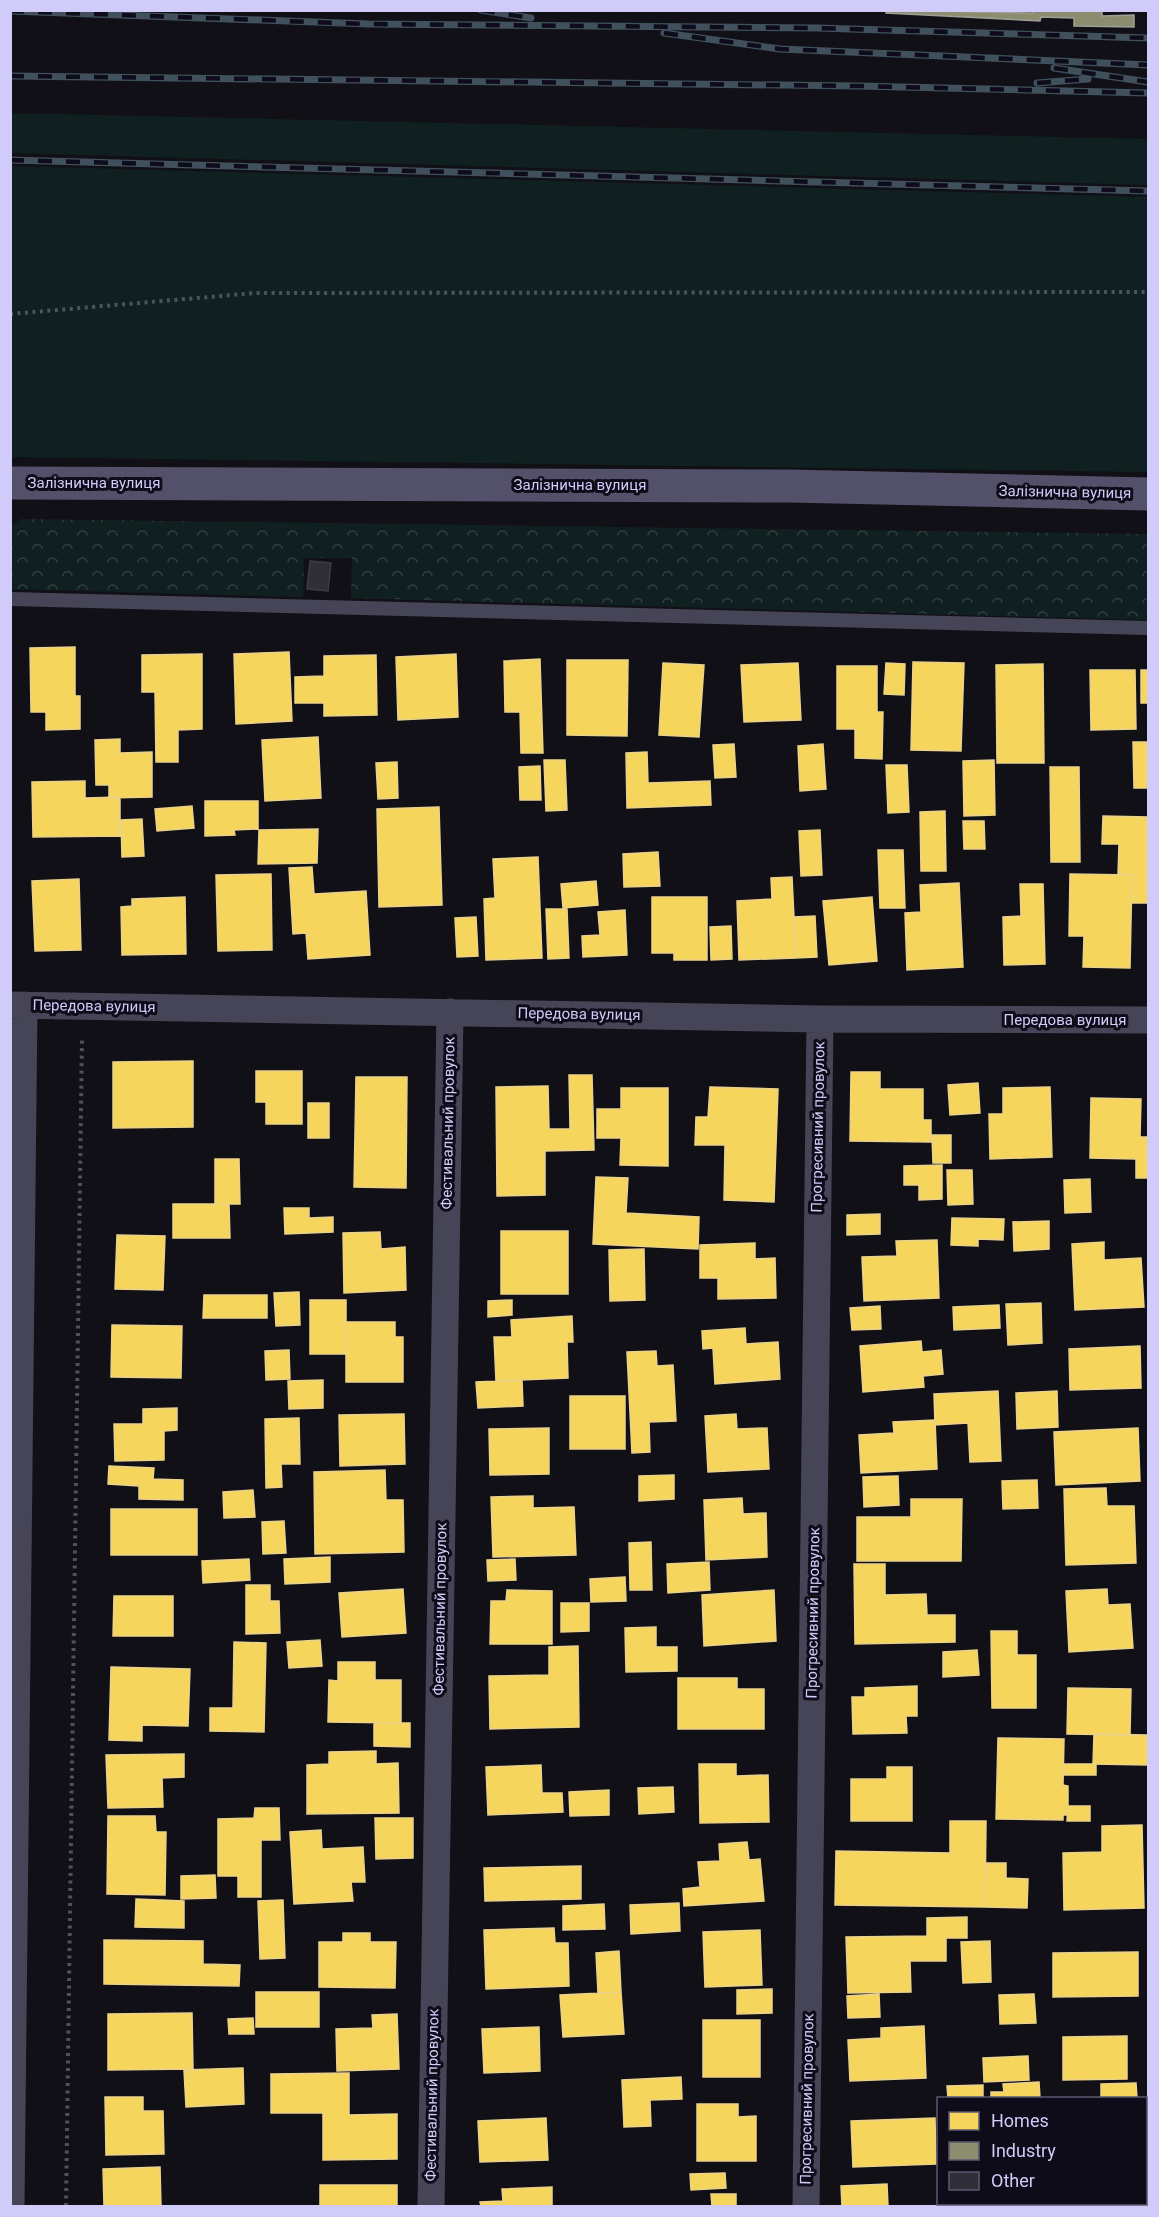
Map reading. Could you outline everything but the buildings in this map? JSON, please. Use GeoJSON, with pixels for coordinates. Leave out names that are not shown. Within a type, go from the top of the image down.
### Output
{"type":"FeatureCollection","features":[{"type":"Feature","properties":{"kind":"street","name":"Залізнична вулиця"},"geometry":{"type":"LineString","coordinates":[[10,483],[789,486],[1149,494]]}},
{"type":"Feature","properties":{"kind":"street","name":"Передова вулиця"},"geometry":{"type":"LineString","coordinates":[[17,1005],[820,1019],[1149,1020]]}},
{"type":"Feature","properties":{"kind":"street"},"geometry":{"type":"LineString","coordinates":[[11,2206],[17,1005]]}},
{"type":"Feature","properties":{"kind":"street","name":"Фестивальний провулок"},"geometry":{"type":"LineString","coordinates":[[430,2206],[450,1012]]}},
{"type":"Feature","properties":{"kind":"street","name":"Прогресивний провулок"},"geometry":{"type":"LineString","coordinates":[[806,2206],[820,1019]]}},
{"type":"Feature","properties":{"kind":"lane"},"geometry":{"type":"LineString","coordinates":[[10,599],[1149,628]]}},
{"type":"Feature","properties":{"kind":"path"},"geometry":{"type":"LineString","coordinates":[[10,314],[256,293],[1149,292]]}},
{"type":"Feature","properties":{"kind":"path"},"geometry":{"type":"LineString","coordinates":[[66,2206],[82,1006]]}},
{"type":"Feature","properties":{"kind":"green space"},"geometry":{"type":"Polygon","coordinates":[[[11,113],[1148,139],[1148,185],[11,153],[11,113]]]}},
{"type":"Feature","properties":{"kind":"green space"},"geometry":{"type":"Polygon","coordinates":[[[11,166],[1148,197],[1148,472],[11,457],[11,166]]]}},
{"type":"Feature","properties":{"kind":"green space"},"geometry":{"type":"Polygon","coordinates":[[[21,519],[1148,534],[1148,620],[351,598],[352,558],[304,558],[303,597],[11,589],[11,525],[21,519]]]}},
{"type":"Feature","properties":{"kind":"railway"},"geometry":{"type":"LineString","coordinates":[[481,10],[531,18]]}},
{"type":"Feature","properties":{"kind":"railway"},"geometry":{"type":"LineString","coordinates":[[10,11],[369,24],[817,28],[1148,38]]}},
{"type":"Feature","properties":{"kind":"railway"},"geometry":{"type":"LineString","coordinates":[[664,33],[780,49],[1148,65]]}},
{"type":"Feature","properties":{"kind":"railway"},"geometry":{"type":"LineString","coordinates":[[1054,68],[1148,82]]}},
{"type":"Feature","properties":{"kind":"railway"},"geometry":{"type":"LineString","coordinates":[[10,76],[859,86],[1148,93]]}},
{"type":"Feature","properties":{"kind":"railway"},"geometry":{"type":"LineString","coordinates":[[1037,83],[1088,79]]}},
{"type":"Feature","properties":{"kind":"railway"},"geometry":{"type":"LineString","coordinates":[[10,160],[1148,191]]}}]}
